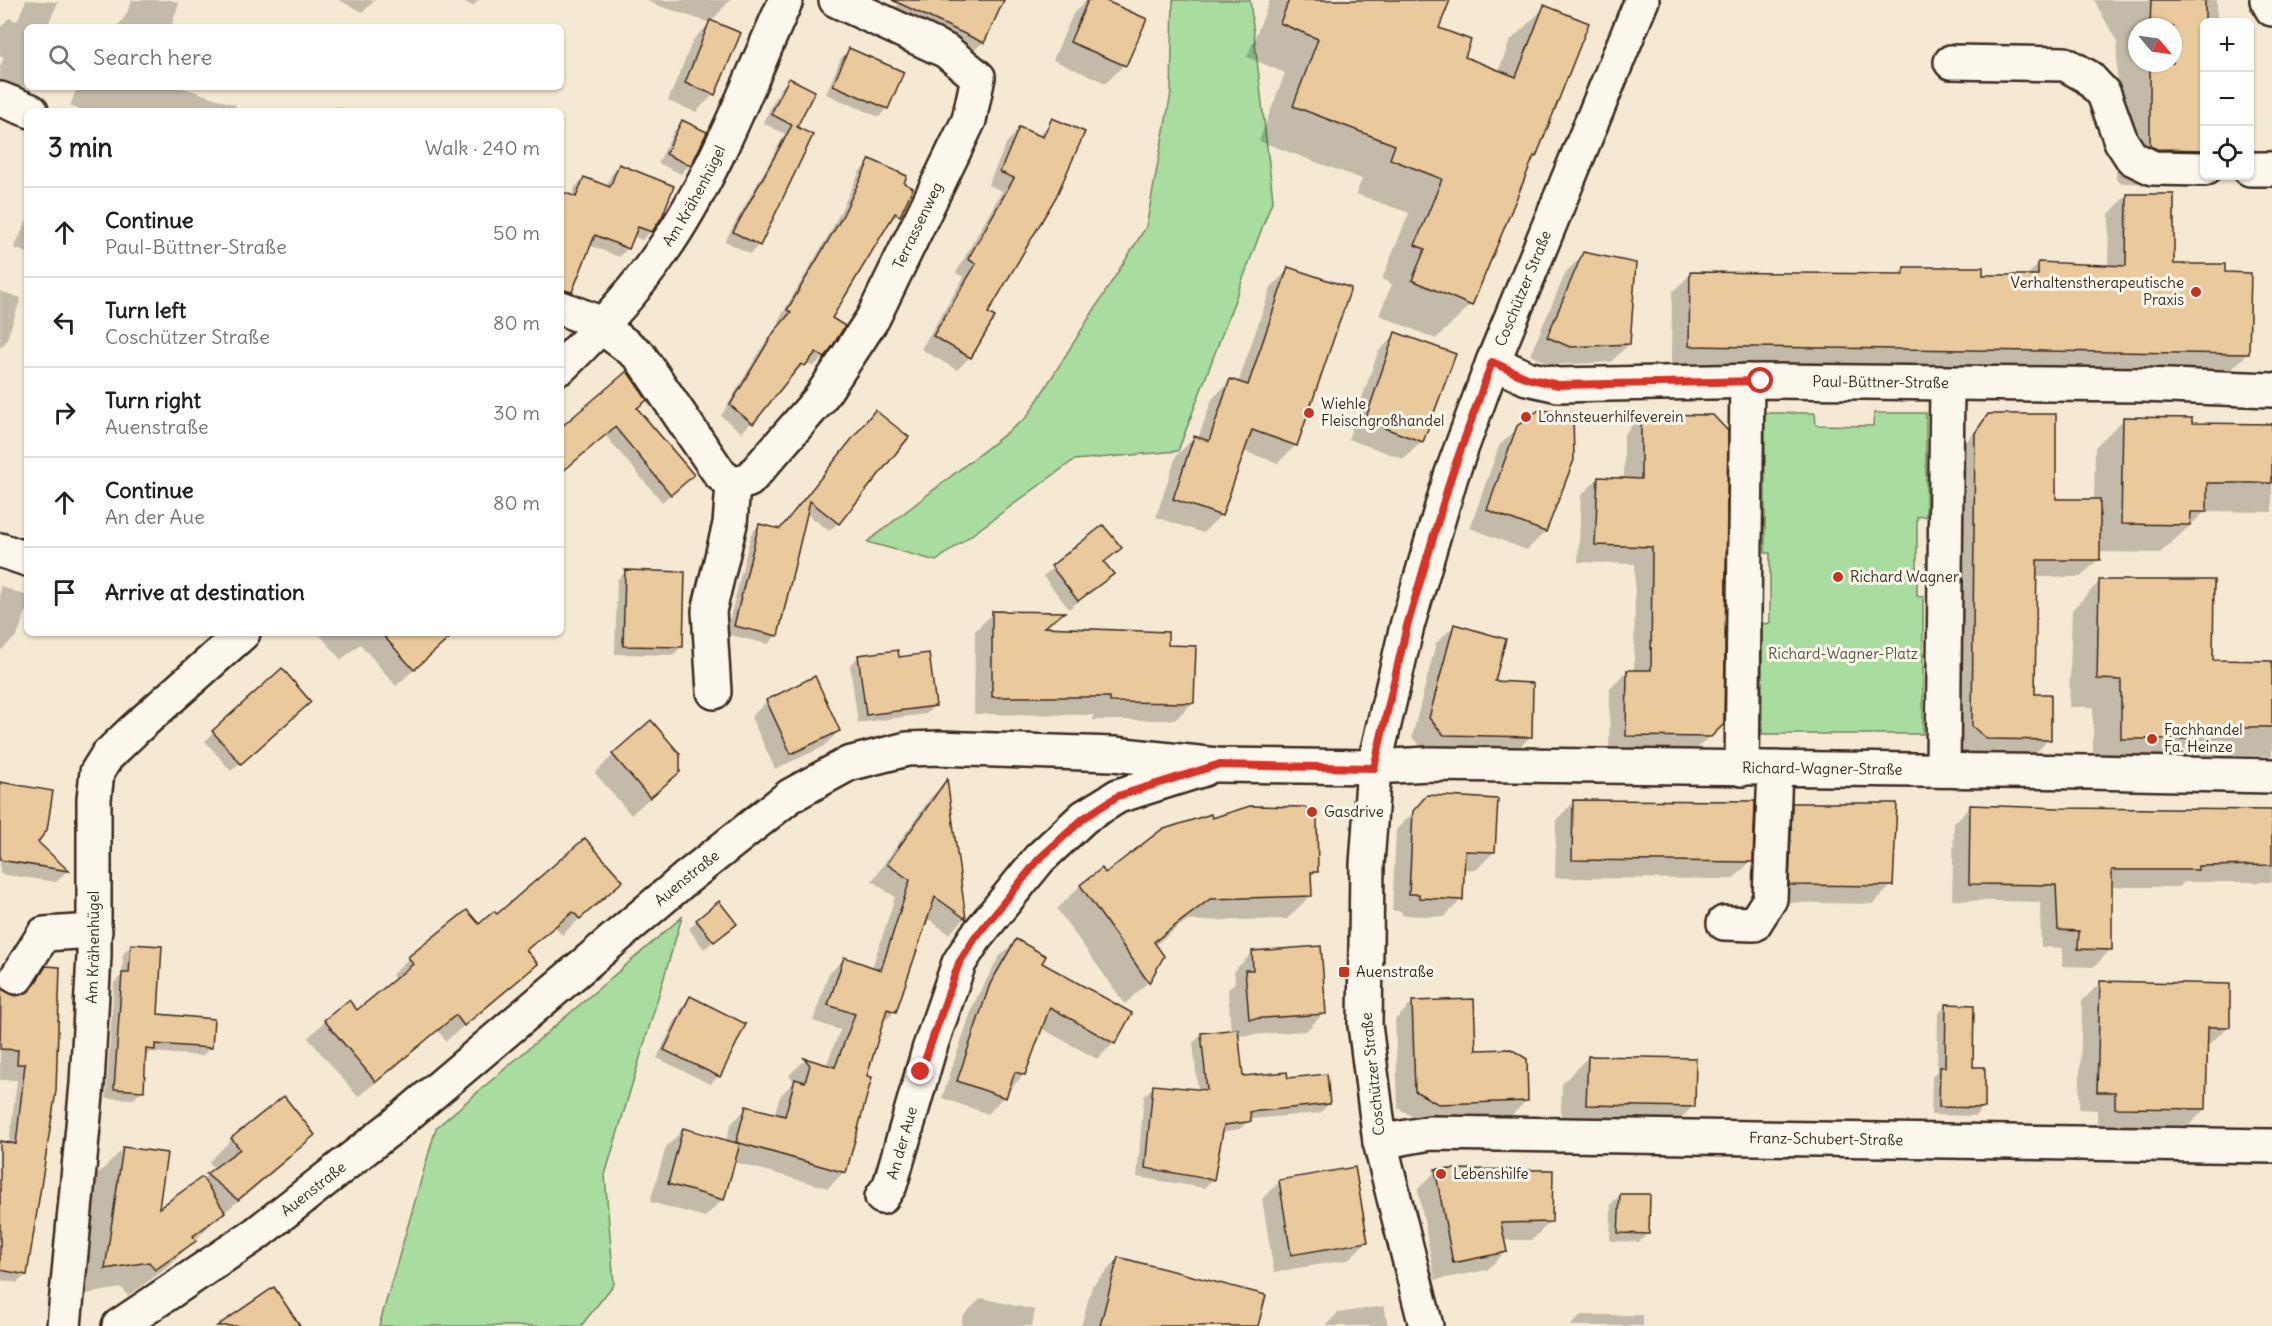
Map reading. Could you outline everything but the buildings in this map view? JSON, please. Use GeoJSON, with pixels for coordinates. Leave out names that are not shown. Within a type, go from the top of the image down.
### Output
{"type":"FeatureCollection","features":[{"type":"Feature","properties":{"kind":"street","name":"Am Krähenhügel"},"geometry":{"type":"LineString","coordinates":[[564,364],[602,326],[663,250],[691,205],[786,0]]}},
{"type":"Feature","properties":{"kind":"street","name":"Terrassenweg"},"geometry":{"type":"LineString","coordinates":[[733,485],[749,480],[833,381],[882,301],[969,120],[978,77],[946,51],[836,0]]}},
{"type":"Feature","properties":{"kind":"street","name":"Coschützer Straße"},"geometry":{"type":"LineString","coordinates":[[1426,1326],[1380,1142],[1365,1025],[1367,864],[1374,768],[1410,614],[1451,477],[1492,362],[1642,0]]}},
{"type":"Feature","properties":{"kind":"street"},"geometry":{"type":"LineString","coordinates":[[2267,0],[2272,9]]}},
{"type":"Feature","properties":{"kind":"street"},"geometry":{"type":"LineString","coordinates":[[1951,62],[2065,64],[2088,77],[2104,94],[2121,141],[2132,158],[2153,168],[2200,169]]}},
{"type":"Feature","properties":{"kind":"street"},"geometry":{"type":"LineString","coordinates":[[0,99],[24,108]]}},
{"type":"Feature","properties":{"kind":"street"},"geometry":{"type":"LineString","coordinates":[[2254,169],[2272,169]]}},
{"type":"Feature","properties":{"kind":"street"},"geometry":{"type":"LineString","coordinates":[[564,309],[602,326],[639,355],[706,456],[720,474],[733,485],[730,524],[709,611],[714,692]]}},
{"type":"Feature","properties":{"kind":"street","name":"Paul-Büttner-Straße"},"geometry":{"type":"LineString","coordinates":[[1492,362],[1527,378],[1558,385],[1747,381],[2143,385],[2272,390]]}},
{"type":"Feature","properties":{"kind":"street"},"geometry":{"type":"LineString","coordinates":[[1742,769],[1747,381]]}},
{"type":"Feature","properties":{"kind":"street"},"geometry":{"type":"LineString","coordinates":[[1943,770],[1947,384]]}},
{"type":"Feature","properties":{"kind":"street"},"geometry":{"type":"LineString","coordinates":[[0,550],[24,558]]}},
{"type":"Feature","properties":{"kind":"street","name":"Am Krähenhügel"},"geometry":{"type":"LineString","coordinates":[[64,1326],[81,1167],[95,931],[94,799],[97,772],[107,756],[229,637]]}},
{"type":"Feature","properties":{"kind":"street","name":"Auenstraße"},"geometry":{"type":"LineString","coordinates":[[119,1326],[256,1234],[395,1125],[694,872],[790,796],[849,764],[907,749],[973,748],[1114,754],[1217,765],[1374,768]]}},
{"type":"Feature","properties":{"kind":"street","name":"Richard-Wagner-Straße"},"geometry":{"type":"LineString","coordinates":[[1374,768],[1430,764],[2272,776]]}},
{"type":"Feature","properties":{"kind":"street","name":"An der Aue"},"geometry":{"type":"LineString","coordinates":[[882,1197],[890,1185],[921,1072],[959,963],[975,938],[1039,859],[1084,818],[1118,796],[1217,765]]}},
{"type":"Feature","properties":{"kind":"street"},"geometry":{"type":"LineString","coordinates":[[1724,923],[1754,924],[1770,899],[1775,769]]}},
{"type":"Feature","properties":{"kind":"street"},"geometry":{"type":"LineString","coordinates":[[17,977],[44,934],[95,931]]}},
{"type":"Feature","properties":{"kind":"street","name":"Franz-Schubert-Straße"},"geometry":{"type":"LineString","coordinates":[[1380,1142],[1430,1133],[2272,1146]]}},
{"type":"Feature","properties":{"kind":"green space"},"geometry":{"type":"Polygon","coordinates":[[[1173,0],[1250,0],[1273,199],[1178,451],[1074,460],[936,561],[867,542],[1027,417],[1146,227],[1171,93],[1173,0]]]}},
{"type":"Feature","properties":{"kind":"green space","name":"Richard-Wagner-Platz"},"geometry":{"type":"Polygon","coordinates":[[[1765,413],[1815,413],[1816,425],[1873,426],[1874,413],[1926,413],[1926,516],[1917,517],[1917,596],[1923,597],[1923,734],[1762,734],[1762,624],[1770,623],[1770,553],[1765,553],[1765,413]]]}},
{"type":"Feature","properties":{"kind":"green space"},"geometry":{"type":"Polygon","coordinates":[[[682,917],[605,1175],[614,1284],[581,1326],[379,1326],[436,1128],[682,917]]]}},
{"type":"Feature","properties":{"kind":"place","name":"Verhaltenstherapeutische Praxis"},"geometry":{"type":"Point","coordinates":[2196,292]}},
{"type":"Feature","properties":{"kind":"place","name":"Wiehle Fleischgroßhandel"},"geometry":{"type":"Point","coordinates":[1309,413]}},
{"type":"Feature","properties":{"kind":"place","name":"Lohnsteuerhilfeverein"},"geometry":{"type":"Point","coordinates":[1526,417]}},
{"type":"Feature","properties":{"kind":"place","name":"Richard Wagner"},"geometry":{"type":"Point","coordinates":[1838,577]}},
{"type":"Feature","properties":{"kind":"place","name":"Fachhandel Fa. Heinze"},"geometry":{"type":"Point","coordinates":[2152,739]}},
{"type":"Feature","properties":{"kind":"place","name":"Gasdrive"},"geometry":{"type":"Point","coordinates":[1312,812]}},
{"type":"Feature","properties":{"kind":"place","name":"Auenstraße"},"geometry":{"type":"Point","coordinates":[1344,972]}},
{"type":"Feature","properties":{"kind":"place","name":"Lebenshilfe"},"geometry":{"type":"Point","coordinates":[1441,1174]}},
{"type":"Feature","properties":{"kind":"route"},"geometry":{"type":"LineString","coordinates":[[921,1072],[959,963],[975,938],[1039,859],[1084,818],[1118,796],[1217,765],[1374,768],[1407,626],[1451,477],[1492,362],[1527,378],[1558,385],[1761,381]]}}]}
